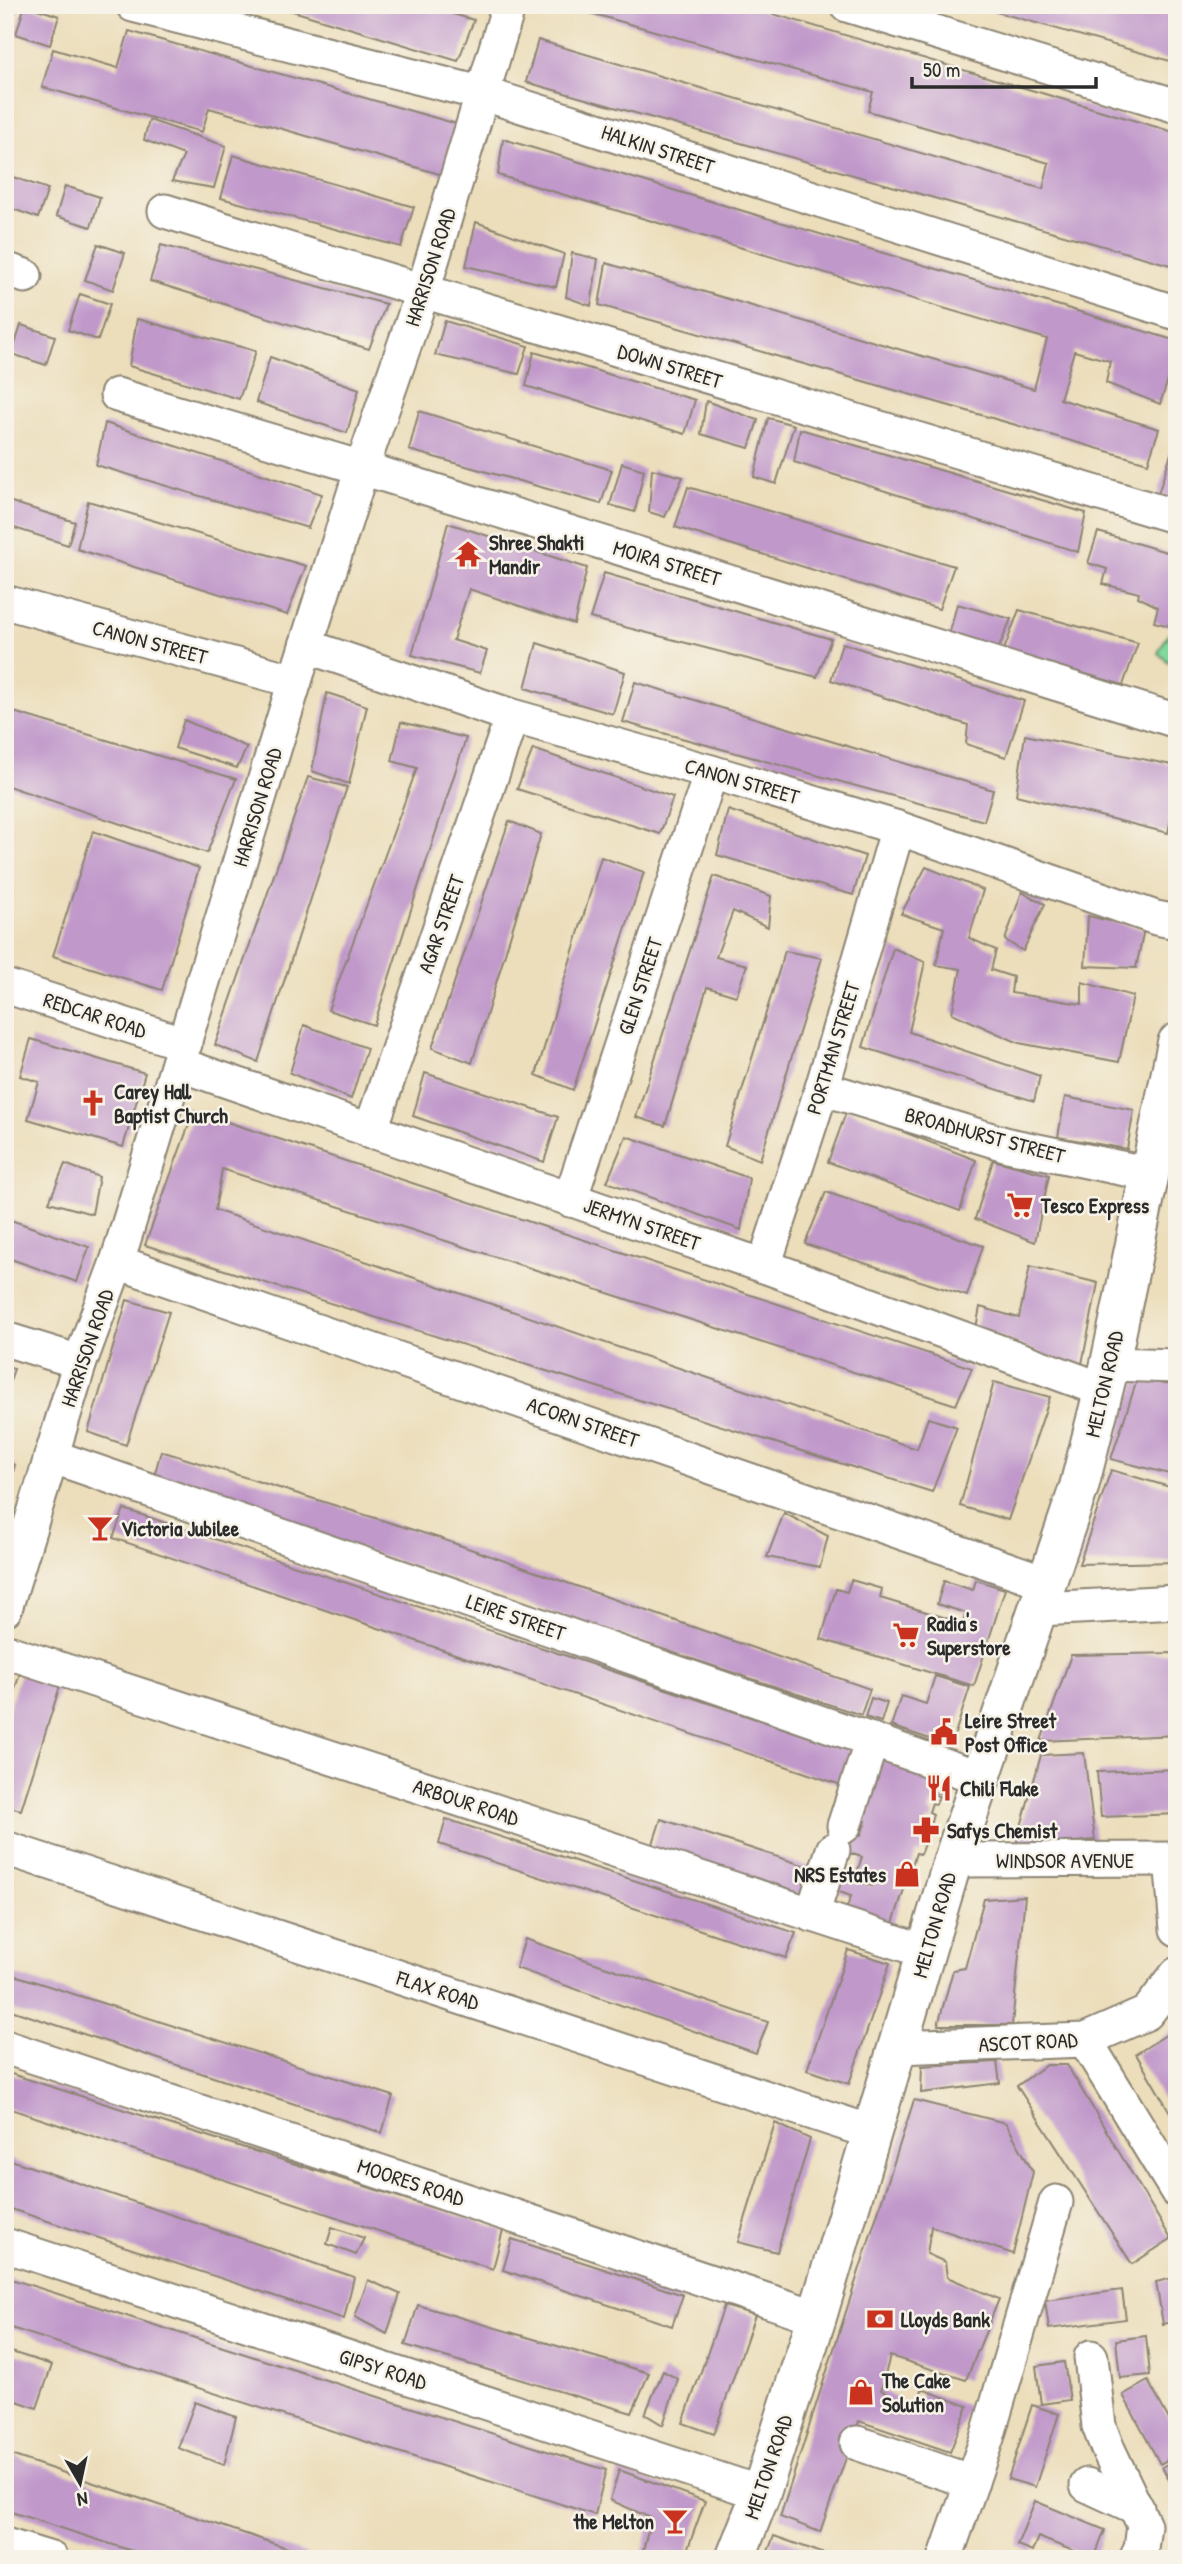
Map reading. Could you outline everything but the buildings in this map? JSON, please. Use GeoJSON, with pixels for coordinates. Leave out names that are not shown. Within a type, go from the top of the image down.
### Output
{"type":"FeatureCollection","features":[{"type":"Feature","properties":{"kind":"main road","name":"MELTON ROAD"},"geometry":{"type":"LineString","coordinates":[[735,2559],[761,2493],[817,2317],[953,1860],[1079,1487],[1107,1377],[1150,1174],[1168,1133],[1177,1043]]}},
{"type":"Feature","properties":{"kind":"street","name":"HALKIN STREET"},"geometry":{"type":"LineString","coordinates":[[133,5],[484,94],[1177,313]]}},
{"type":"Feature","properties":{"kind":"street","name":"HARRISON ROAD"},"geometry":{"type":"LineString","coordinates":[[5,1609],[80,1362],[117,1262],[362,468],[423,291],[509,5]]}},
{"type":"Feature","properties":{"kind":"street"},"geometry":{"type":"LineString","coordinates":[[847,5],[1177,106]]}},
{"type":"Feature","properties":{"kind":"street","name":"DOWN STREET"},"geometry":{"type":"LineString","coordinates":[[165,211],[1177,517]]}},
{"type":"Feature","properties":{"kind":"street","name":"MOIRA STREET"},"geometry":{"type":"LineString","coordinates":[[117,395],[362,468],[1177,721]]}},
{"type":"Feature","properties":{"kind":"street","name":"CANON STREET"},"geometry":{"type":"LineString","coordinates":[[5,602],[295,681]]}},
{"type":"Feature","properties":{"kind":"street","name":"CANON STREET"},"geometry":{"type":"LineString","coordinates":[[306,646],[512,716],[898,828],[1156,918],[1177,922]]}},
{"type":"Feature","properties":{"kind":"street","name":"AGAR STREET"},"geometry":{"type":"LineString","coordinates":[[370,1132],[512,716]]}},
{"type":"Feature","properties":{"kind":"street","name":"GLEN STREET"},"geometry":{"type":"LineString","coordinates":[[570,1200],[711,772]]}},
{"type":"Feature","properties":{"kind":"street","name":"PORTMAN STREET"},"geometry":{"type":"LineString","coordinates":[[764,1266],[822,1088],[898,828]]}},
{"type":"Feature","properties":{"kind":"street","name":"REDCAR ROAD"},"geometry":{"type":"LineString","coordinates":[[5,986],[181,1054]]}},
{"type":"Feature","properties":{"kind":"street","name":"JERMYN STREET"},"geometry":{"type":"LineString","coordinates":[[181,1054],[370,1132],[764,1266],[1107,1377],[1177,1366]]}},
{"type":"Feature","properties":{"kind":"street","name":"BROADHURST STREET"},"geometry":{"type":"LineString","coordinates":[[822,1088],[1008,1145],[1150,1174]]}},
{"type":"Feature","properties":{"kind":"street","name":"ACORN STREET"},"geometry":{"type":"LineString","coordinates":[[117,1262],[1044,1596]]}},
{"type":"Feature","properties":{"kind":"street"},"geometry":{"type":"LineString","coordinates":[[5,1339],[80,1362]]}},
{"type":"Feature","properties":{"kind":"street","name":"LEIRE STREET"},"geometry":{"type":"LineString","coordinates":[[51,1456],[981,1778]]}},
{"type":"Feature","properties":{"kind":"street"},"geometry":{"type":"LineString","coordinates":[[1044,1596],[1177,1602]]}},
{"type":"Feature","properties":{"kind":"street","name":"ARBOUR ROAD"},"geometry":{"type":"LineString","coordinates":[[5,1651],[927,1952]]}},
{"type":"Feature","properties":{"kind":"street"},"geometry":{"type":"LineString","coordinates":[[812,1915],[872,1740]]}},
{"type":"Feature","properties":{"kind":"street","name":"FLAX ROAD"},"geometry":{"type":"LineString","coordinates":[[5,1848],[871,2132]]}},
{"type":"Feature","properties":{"kind":"street"},"geometry":{"type":"LineString","coordinates":[[1174,1859],[1177,1930]]}},
{"type":"Feature","properties":{"kind":"street","name":"WINDSOR AVENUE"},"geometry":{"type":"LineString","coordinates":[[953,1860],[1174,1859]]}},
{"type":"Feature","properties":{"kind":"street","name":"ASCOT ROAD"},"geometry":{"type":"LineString","coordinates":[[897,2047],[1085,2040],[1147,2013],[1177,1974]]}},
{"type":"Feature","properties":{"kind":"street"},"geometry":{"type":"LineString","coordinates":[[1085,2040],[1177,2191]]}},
{"type":"Feature","properties":{"kind":"street","name":"MOORES ROAD"},"geometry":{"type":"LineString","coordinates":[[5,2047],[817,2317]]}},
{"type":"Feature","properties":{"kind":"street"},"geometry":{"type":"LineString","coordinates":[[945,2559],[972,2482],[1056,2202]]}},
{"type":"Feature","properties":{"kind":"street","name":"GIPSY ROAD"},"geometry":{"type":"LineString","coordinates":[[5,2245],[761,2493]]}},
{"type":"Feature","properties":{"kind":"street"},"geometry":{"type":"LineString","coordinates":[[1091,2357],[1100,2426],[1107,2447],[1144,2525],[1141,2549],[1136,2559]]}},
{"type":"Feature","properties":{"kind":"street"},"geometry":{"type":"LineString","coordinates":[[857,2444],[972,2482]]}},
{"type":"Feature","properties":{"kind":"street"},"geometry":{"type":"LineString","coordinates":[[1087,2485],[1137,2508]]}},
{"type":"Feature","properties":{"kind":"street"},"geometry":{"type":"LineString","coordinates":[[5,2545],[51,2559]]}},
{"type":"Feature","properties":{"kind":"green space"},"geometry":{"type":"Polygon","coordinates":[[[1168,634],[1177,637],[1177,669],[1158,653],[1168,634]]]}},
{"type":"Feature","properties":{"kind":"place","name":"Shree Shakti Mandir"},"geometry":{"type":"Point","coordinates":[468,554]}},
{"type":"Feature","properties":{"kind":"place","name":"Carey Hall Baptist Church"},"geometry":{"type":"Point","coordinates":[93,1103]}},
{"type":"Feature","properties":{"kind":"place","name":"Tesco Express"},"geometry":{"type":"Point","coordinates":[1020,1205]}},
{"type":"Feature","properties":{"kind":"place","name":"Victoria Jubilee"},"geometry":{"type":"Point","coordinates":[100,1528]}},
{"type":"Feature","properties":{"kind":"place","name":"Radia's Superstore"},"geometry":{"type":"Point","coordinates":[906,1635]}},
{"type":"Feature","properties":{"kind":"place","name":"Leire Street Post Office"},"geometry":{"type":"Point","coordinates":[944,1732]}},
{"type":"Feature","properties":{"kind":"place","name":"Chili Flake"},"geometry":{"type":"Point","coordinates":[939,1788]}},
{"type":"Feature","properties":{"kind":"place","name":"Safys Chemist"},"geometry":{"type":"Point","coordinates":[926,1830]}},
{"type":"Feature","properties":{"kind":"place","name":"NRS Estates"},"geometry":{"type":"Point","coordinates":[907,1874]}},
{"type":"Feature","properties":{"kind":"place","name":"Lloyds Bank"},"geometry":{"type":"Point","coordinates":[880,2319]}},
{"type":"Feature","properties":{"kind":"place","name":"The Cake Solution"},"geometry":{"type":"Point","coordinates":[861,2392]}},
{"type":"Feature","properties":{"kind":"place","name":"the Melton"},"geometry":{"type":"Point","coordinates":[675,2521]}}]}
